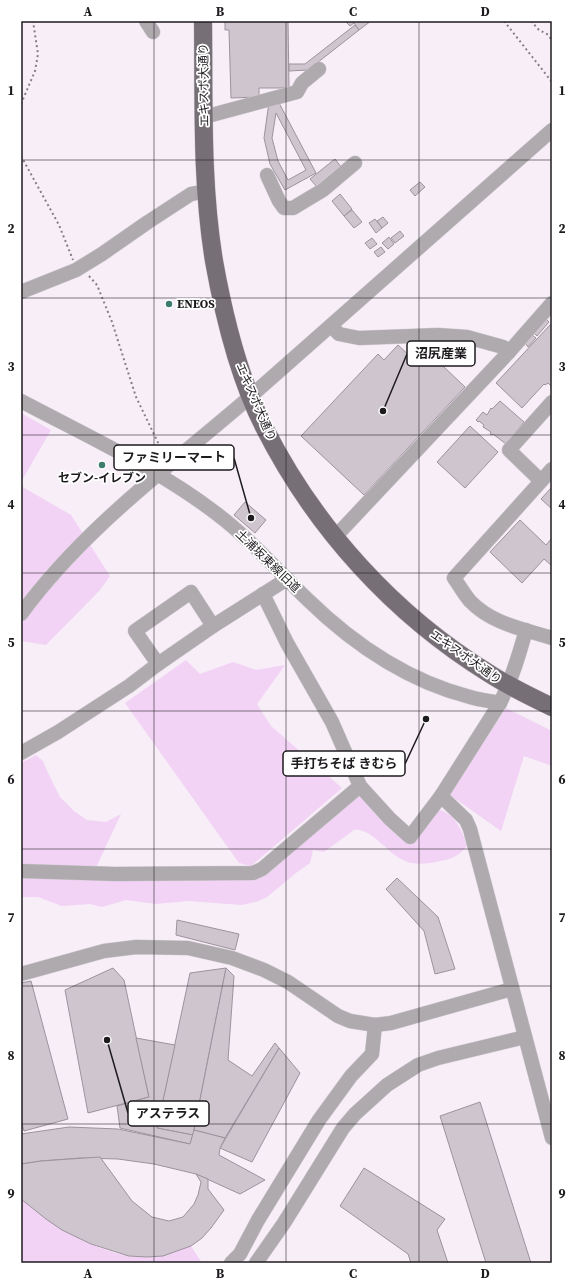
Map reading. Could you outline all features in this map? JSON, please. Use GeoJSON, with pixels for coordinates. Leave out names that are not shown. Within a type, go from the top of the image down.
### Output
{"type":"FeatureCollection","features":[{"type":"Feature","properties":{"kind":"main road","name":"エキスポ大通り"},"geometry":{"type":"LineString","coordinates":[[203,21],[204,117],[207,191],[214,259],[220,295],[236,355],[264,426],[290,473],[312,506],[335,538],[375,583],[440,640],[509,686],[552,707]]}},
{"type":"Feature","properties":{"kind":"street"},"geometry":{"type":"LineString","coordinates":[[204,117],[297,92],[302,83],[319,69]]}},
{"type":"Feature","properties":{"kind":"street"},"geometry":{"type":"LineString","coordinates":[[22,611],[71,553],[91,534],[331,326],[552,130]]}},
{"type":"Feature","properties":{"kind":"street"},"geometry":{"type":"LineString","coordinates":[[267,175],[284,208],[293,208],[323,190],[355,163]]}},
{"type":"Feature","properties":{"kind":"street"},"geometry":{"type":"LineString","coordinates":[[21,292],[79,269],[191,194],[207,191]]}},
{"type":"Feature","properties":{"kind":"street"},"geometry":{"type":"LineString","coordinates":[[335,538],[552,304]]}},
{"type":"Feature","properties":{"kind":"street"},"geometry":{"type":"LineString","coordinates":[[331,326],[339,334],[359,338],[438,335],[467,337],[503,347],[509,352]]}},
{"type":"Feature","properties":{"kind":"street","name":"土浦坂東線旧道"},"geometry":{"type":"LineString","coordinates":[[21,401],[164,470],[245,538],[306,598],[341,629],[385,660],[438,687],[469,697],[500,703]]}},
{"type":"Feature","properties":{"kind":"street"},"geometry":{"type":"LineString","coordinates":[[541,481],[509,450],[552,402]]}},
{"type":"Feature","properties":{"kind":"street"},"geometry":{"type":"LineString","coordinates":[[552,469],[454,578],[470,601],[498,621],[552,638]]}},
{"type":"Feature","properties":{"kind":"street"},"geometry":{"type":"LineString","coordinates":[[21,753],[58,732],[129,686],[213,626],[287,579]]}},
{"type":"Feature","properties":{"kind":"street"},"geometry":{"type":"LineString","coordinates":[[158,664],[135,631],[191,592],[213,626]]}},
{"type":"Feature","properties":{"kind":"street"},"geometry":{"type":"LineString","coordinates":[[263,594],[288,643],[332,722],[360,786],[390,819],[410,837],[441,796],[500,703],[515,670],[526,630]]}},
{"type":"Feature","properties":{"kind":"street"},"geometry":{"type":"LineString","coordinates":[[21,871],[115,874],[253,873],[262,869],[360,786]]}},
{"type":"Feature","properties":{"kind":"street"},"geometry":{"type":"LineString","coordinates":[[441,796],[466,820],[552,1138]]}},
{"type":"Feature","properties":{"kind":"street"},"geometry":{"type":"LineString","coordinates":[[21,974],[104,951],[136,947],[188,948],[232,958],[264,970],[288,982],[338,1016],[375,1025],[391,1023],[512,989]]}},
{"type":"Feature","properties":{"kind":"street"},"geometry":{"type":"LineString","coordinates":[[231,1263],[240,1254],[258,1220],[319,1120],[351,1076],[372,1054],[375,1025]]}},
{"type":"Feature","properties":{"kind":"street"},"geometry":{"type":"LineString","coordinates":[[256,1263],[284,1223],[342,1128],[386,1085],[418,1065],[438,1058],[525,1037]]}},
{"type":"Feature","properties":{"kind":"path"},"geometry":{"type":"LineString","coordinates":[[21,104],[35,71],[38,54],[33,21]]}},
{"type":"Feature","properties":{"kind":"path"},"geometry":{"type":"LineString","coordinates":[[504,21],[552,82]]}},
{"type":"Feature","properties":{"kind":"path"},"geometry":{"type":"LineString","coordinates":[[531,21],[539,30],[548,34],[552,40]]}},
{"type":"Feature","properties":{"kind":"path"},"geometry":{"type":"LineString","coordinates":[[21,156],[58,225],[79,269],[97,285],[112,322],[136,397],[164,470]]}},
{"type":"Feature","properties":{"kind":"shaded area"},"geometry":{"type":"Polygon","coordinates":[[[21,413],[51,430],[21,482],[21,413]]]}},
{"type":"Feature","properties":{"kind":"shaded area"},"geometry":{"type":"Polygon","coordinates":[[[21,486],[71,515],[110,576],[100,590],[46,645],[21,641],[21,625],[30,612],[21,607],[21,486]]]}},
{"type":"Feature","properties":{"kind":"shaded area"},"geometry":{"type":"Polygon","coordinates":[[[186,660],[200,674],[233,662],[256,670],[285,665],[257,704],[271,726],[342,788],[251,866],[239,863],[125,703],[186,660]]]}},
{"type":"Feature","properties":{"kind":"shaded area"},"geometry":{"type":"Polygon","coordinates":[[[506,708],[552,731],[552,766],[524,756],[501,831],[450,795],[506,708]]]}},
{"type":"Feature","properties":{"kind":"shaded area"},"geometry":{"type":"Polygon","coordinates":[[[36,755],[43,761],[60,797],[74,811],[87,820],[106,822],[121,814],[92,876],[253,876],[362,794],[401,834],[435,809],[447,813],[460,828],[467,846],[458,855],[448,859],[430,863],[415,864],[396,856],[366,832],[354,830],[324,852],[313,850],[310,863],[267,897],[256,902],[241,905],[189,901],[156,904],[126,900],[102,907],[90,904],[62,906],[38,897],[21,897],[21,763],[36,755]]]}},
{"type":"Feature","properties":{"kind":"shaded area"},"geometry":{"type":"Polygon","coordinates":[[[21,1200],[52,1223],[105,1250],[124,1255],[143,1257],[162,1256],[191,1246],[202,1263],[21,1263],[21,1200]]]}},
{"type":"Feature","properties":{"kind":"building"},"geometry":{"type":"Polygon","coordinates":[[[225,21],[288,21],[289,88],[259,88],[259,97],[231,98],[229,30],[225,30],[225,21]]]}},
{"type":"Feature","properties":{"kind":"building"},"geometry":{"type":"Polygon","coordinates":[[[345,21],[371,21],[359,30],[354,23],[350,26],[345,21]]]}},
{"type":"Feature","properties":{"kind":"building"},"geometry":{"type":"Polygon","coordinates":[[[355,25],[359,30],[308,70],[289,71],[289,64],[305,64],[355,25]]]}},
{"type":"Feature","properties":{"kind":"building"},"geometry":{"type":"Polygon","coordinates":[[[278,101],[316,173],[285,190],[270,164],[264,138],[269,102],[278,101]],[[276,113],[272,138],[278,161],[288,180],[306,170],[276,113]]]}},
{"type":"Feature","properties":{"kind":"building"},"geometry":{"type":"Polygon","coordinates":[[[335,159],[342,168],[317,187],[310,179],[335,159]]]}},
{"type":"Feature","properties":{"kind":"building"},"geometry":{"type":"Polygon","coordinates":[[[420,182],[425,187],[415,196],[410,190],[420,182]]]}},
{"type":"Feature","properties":{"kind":"building"},"geometry":{"type":"Polygon","coordinates":[[[340,194],[352,209],[344,216],[332,201],[340,194]]]}},
{"type":"Feature","properties":{"kind":"building"},"geometry":{"type":"Polygon","coordinates":[[[352,210],[362,222],[354,228],[344,216],[352,210]]]}},
{"type":"Feature","properties":{"kind":"building"},"geometry":{"type":"Polygon","coordinates":[[[383,217],[388,223],[382,228],[377,221],[383,217]]]}},
{"type":"Feature","properties":{"kind":"building"},"geometry":{"type":"Polygon","coordinates":[[[375,219],[382,228],[376,233],[369,223],[375,219]]]}},
{"type":"Feature","properties":{"kind":"building"},"geometry":{"type":"Polygon","coordinates":[[[400,231],[404,236],[395,243],[391,238],[400,231]]]}},
{"type":"Feature","properties":{"kind":"building"},"geometry":{"type":"Polygon","coordinates":[[[389,237],[394,244],[388,249],[382,243],[389,237]]]}},
{"type":"Feature","properties":{"kind":"building"},"geometry":{"type":"Polygon","coordinates":[[[372,238],[377,244],[370,249],[365,243],[372,238]]]}},
{"type":"Feature","properties":{"kind":"building"},"geometry":{"type":"Polygon","coordinates":[[[381,247],[385,252],[378,257],[374,252],[381,247]]]}},
{"type":"Feature","properties":{"kind":"building"},"geometry":{"type":"Polygon","coordinates":[[[546,319],[549,322],[537,336],[534,333],[546,319]]]}},
{"type":"Feature","properties":{"kind":"building"},"geometry":{"type":"Polygon","coordinates":[[[550,325],[552,326],[552,387],[548,383],[545,385],[544,384],[522,408],[496,383],[550,325]]]}},
{"type":"Feature","properties":{"kind":"building"},"geometry":{"type":"Polygon","coordinates":[[[532,335],[536,338],[528,347],[525,343],[532,335]]]}},
{"type":"Feature","properties":{"kind":"building"},"geometry":{"type":"Polygon","coordinates":[[[398,345],[412,358],[422,346],[465,387],[364,495],[301,436],[378,354],[384,360],[398,345]]]}},
{"type":"Feature","properties":{"kind":"building"},"geometry":{"type":"Polygon","coordinates":[[[500,401],[524,422],[506,444],[493,434],[490,434],[491,432],[483,427],[484,425],[476,420],[483,412],[487,415],[491,408],[492,409],[500,401]]]}},
{"type":"Feature","properties":{"kind":"building"},"geometry":{"type":"Polygon","coordinates":[[[470,426],[498,452],[465,488],[437,462],[470,426]]]}},
{"type":"Feature","properties":{"kind":"building"},"geometry":{"type":"Polygon","coordinates":[[[552,487],[552,509],[541,499],[552,487]]]}},
{"type":"Feature","properties":{"kind":"building"},"geometry":{"type":"Polygon","coordinates":[[[245,502],[266,520],[255,533],[234,515],[245,502]]]}},
{"type":"Feature","properties":{"kind":"building"},"geometry":{"type":"Polygon","coordinates":[[[520,520],[546,545],[552,538],[552,566],[544,559],[522,583],[490,552],[520,520]]]}},
{"type":"Feature","properties":{"kind":"building"},"geometry":{"type":"Polygon","coordinates":[[[397,878],[438,917],[455,969],[435,974],[424,931],[386,889],[397,878]]]}},
{"type":"Feature","properties":{"kind":"building"},"geometry":{"type":"Polygon","coordinates":[[[177,920],[239,934],[235,950],[176,935],[177,920]]]}},
{"type":"Feature","properties":{"kind":"building"},"geometry":{"type":"Polygon","coordinates":[[[113,968],[124,980],[149,1097],[88,1113],[65,990],[113,968]]]}},
{"type":"Feature","properties":{"kind":"building"},"geometry":{"type":"Polygon","coordinates":[[[226,968],[193,1135],[157,1128],[190,973],[226,968]]]}},
{"type":"Feature","properties":{"kind":"building"},"geometry":{"type":"Polygon","coordinates":[[[226,968],[234,976],[228,1060],[252,1076],[275,1043],[279,1048],[225,1138],[194,1130],[226,968]]]}},
{"type":"Feature","properties":{"kind":"building"},"geometry":{"type":"Polygon","coordinates":[[[31,981],[68,1119],[24,1131],[21,1120],[21,983],[31,981]]]}},
{"type":"Feature","properties":{"kind":"building"},"geometry":{"type":"Polygon","coordinates":[[[136,1038],[175,1045],[157,1128],[193,1135],[190,1144],[120,1128],[117,1106],[149,1097],[136,1038]]]}},
{"type":"Feature","properties":{"kind":"building"},"geometry":{"type":"Polygon","coordinates":[[[279,1048],[300,1073],[252,1162],[220,1148],[279,1048]]]}},
{"type":"Feature","properties":{"kind":"building"},"geometry":{"type":"Polygon","coordinates":[[[480,1102],[531,1263],[486,1263],[440,1116],[480,1102]]]}},
{"type":"Feature","properties":{"kind":"building"},"geometry":{"type":"Polygon","coordinates":[[[69,1127],[118,1129],[190,1144],[194,1130],[225,1138],[220,1148],[219,1155],[265,1180],[240,1194],[196,1174],[154,1164],[118,1159],[81,1158],[21,1164],[21,1134],[69,1127]]]}},
{"type":"Feature","properties":{"kind":"building"},"geometry":{"type":"Polygon","coordinates":[[[100,1157],[132,1201],[152,1217],[169,1221],[183,1217],[194,1204],[198,1195],[201,1182],[196,1174],[208,1179],[208,1189],[224,1210],[202,1238],[191,1246],[163,1256],[147,1257],[129,1256],[91,1244],[62,1230],[21,1199],[21,1164],[41,1161],[100,1157]]]}},
{"type":"Feature","properties":{"kind":"building"},"geometry":{"type":"Polygon","coordinates":[[[364,1168],[445,1219],[437,1230],[448,1263],[411,1263],[408,1254],[340,1206],[364,1168]]]}},
{"type":"Feature","properties":{"kind":"place","name":"ENEOS"},"geometry":{"type":"Point","coordinates":[169,304]}},
{"type":"Feature","properties":{"kind":"place","name":"沼尻産業"},"geometry":{"type":"Point","coordinates":[383,411]}},
{"type":"Feature","properties":{"kind":"place","name":"セブン-イレブン"},"geometry":{"type":"Point","coordinates":[102,465]}},
{"type":"Feature","properties":{"kind":"place","name":"ファミリーマート"},"geometry":{"type":"Point","coordinates":[251,518]}},
{"type":"Feature","properties":{"kind":"place","name":"手打ちそば きむら"},"geometry":{"type":"Point","coordinates":[426,719]}},
{"type":"Feature","properties":{"kind":"place","name":"アステラス"},"geometry":{"type":"Point","coordinates":[107,1040]}}]}
